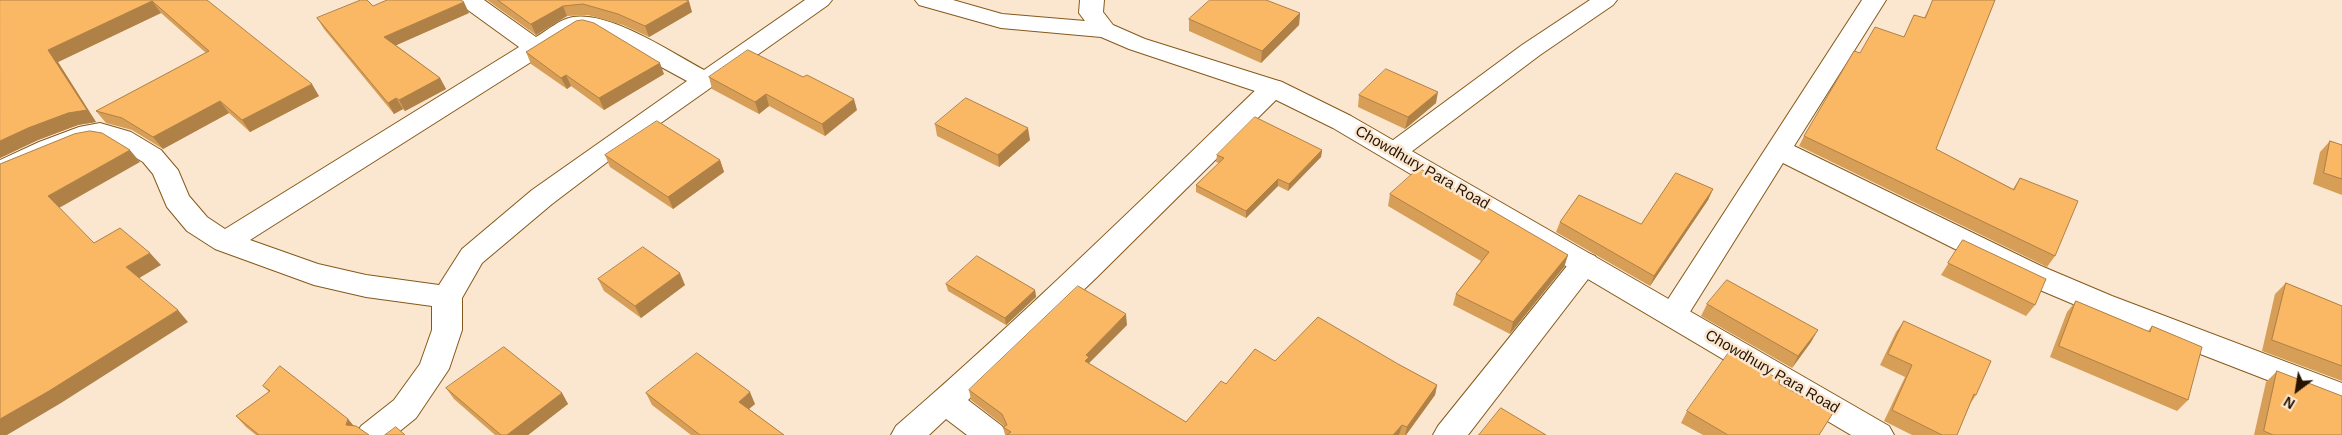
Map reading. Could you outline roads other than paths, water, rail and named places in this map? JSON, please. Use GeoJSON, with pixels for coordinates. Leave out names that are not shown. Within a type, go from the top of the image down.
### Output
{"type":"FeatureCollection","features":[{"type":"Feature","properties":{"kind":"street"},"geometry":{"type":"LineString","coordinates":[[469,0],[536,48]]}},
{"type":"Feature","properties":{"kind":"street"},"geometry":{"type":"LineString","coordinates":[[372,435],[404,409],[434,369],[447,330],[447,297],[472,256],[504,228],[622,138],[820,0]]}},
{"type":"Feature","properties":{"kind":"street","name":"Chowdhury Para Road"},"geometry":{"type":"LineString","coordinates":[[927,0],[1001,21],[1105,30],[1137,44],[1273,88],[1342,122],[1394,152],[1674,315],[1865,432]]}},
{"type":"Feature","properties":{"kind":"street"},"geometry":{"type":"LineString","coordinates":[[1092,0],[1091,13],[1105,30]]}},
{"type":"Feature","properties":{"kind":"street"},"geometry":{"type":"LineString","coordinates":[[1394,152],[1530,50],[1604,0]]}},
{"type":"Feature","properties":{"kind":"street"},"geometry":{"type":"LineString","coordinates":[[1674,315],[1874,0]]}},
{"type":"Feature","properties":{"kind":"street"},"geometry":{"type":"LineString","coordinates":[[225,242],[574,24],[589,23],[607,28],[704,80]]}},
{"type":"Feature","properties":{"kind":"street"},"geometry":{"type":"LineString","coordinates":[[907,435],[1086,270],[1273,88]]}},
{"type":"Feature","properties":{"kind":"street"},"geometry":{"type":"LineString","coordinates":[[0,171],[48,148],[79,136],[100,132],[122,138],[152,156],[165,170],[177,200],[197,224],[225,242],[314,274],[366,286],[447,297]]}},
{"type":"Feature","properties":{"kind":"street"},"geometry":{"type":"LineString","coordinates":[[1779,150],[2031,274],[2102,304],[2342,396]]}},
{"type":"Feature","properties":{"kind":"street"},"geometry":{"type":"LineString","coordinates":[[1449,435],[1585,263]]}},
{"type":"Feature","properties":{"kind":"street"},"geometry":{"type":"LineString","coordinates":[[945,401],[991,435]]}}]}
